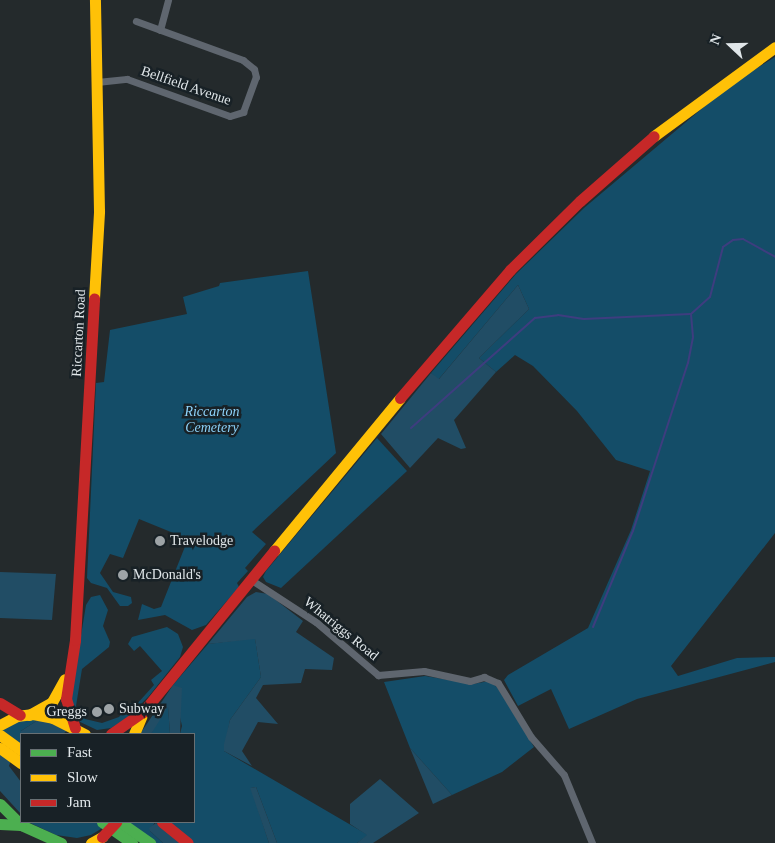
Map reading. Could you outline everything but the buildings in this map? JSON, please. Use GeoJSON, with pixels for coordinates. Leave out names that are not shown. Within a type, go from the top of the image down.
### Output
{"type":"FeatureCollection","features":[{"type":"Feature","properties":{"kind":"main road","name":"Riccarton Road"},"geometry":{"type":"LineString","coordinates":[[75,728],[66,699],[75,640],[93,351],[98,211],[95,0]]}},
{"type":"Feature","properties":{"kind":"main road"},"geometry":{"type":"LineString","coordinates":[[112,733],[143,712],[253,581],[396,403],[510,270],[580,201],[653,137],[775,47]]}},
{"type":"Feature","properties":{"kind":"main road","name":"Riccarton Road"},"geometry":{"type":"LineString","coordinates":[[3,723],[46,706],[58,694],[70,666]]}},
{"type":"Feature","properties":{"kind":"main road"},"geometry":{"type":"LineString","coordinates":[[0,703],[24,715],[53,718],[84,733]]}},
{"type":"Feature","properties":{"kind":"main road"},"geometry":{"type":"LineString","coordinates":[[134,733],[143,712]]}},
{"type":"Feature","properties":{"kind":"main road"},"geometry":{"type":"LineString","coordinates":[[0,735],[20,749]]}},
{"type":"Feature","properties":{"kind":"main road"},"geometry":{"type":"LineString","coordinates":[[0,748],[20,762]]}},
{"type":"Feature","properties":{"kind":"main road"},"geometry":{"type":"LineString","coordinates":[[0,804],[35,838],[61,843]]}},
{"type":"Feature","properties":{"kind":"main road"},"geometry":{"type":"LineString","coordinates":[[103,823],[132,843]]}},
{"type":"Feature","properties":{"kind":"main road"},"geometry":{"type":"LineString","coordinates":[[91,843],[102,837],[115,823]]}},
{"type":"Feature","properties":{"kind":"main road"},"geometry":{"type":"LineString","coordinates":[[121,823],[150,843]]}},
{"type":"Feature","properties":{"kind":"main road"},"geometry":{"type":"LineString","coordinates":[[163,823],[188,843]]}},
{"type":"Feature","properties":{"kind":"main road"},"geometry":{"type":"LineString","coordinates":[[0,824],[21,825]]}},
{"type":"Feature","properties":{"kind":"street"},"geometry":{"type":"LineString","coordinates":[[160,30],[168,0]]}},
{"type":"Feature","properties":{"kind":"street","name":"Bellfield Avenue"},"geometry":{"type":"LineString","coordinates":[[97,82],[127,79],[230,116],[243,112],[256,77],[254,69],[243,60],[136,21]]}},
{"type":"Feature","properties":{"kind":"street","name":"Whatriggs Road"},"geometry":{"type":"LineString","coordinates":[[253,581],[316,622],[378,675],[424,672],[470,681],[484,677],[498,683],[531,738],[564,775],[592,843]]}},
{"type":"Feature","properties":{"kind":"green space"},"geometry":{"type":"Polygon","coordinates":[[[775,57],[775,533],[671,666],[678,676],[737,658],[775,657],[775,662],[637,699],[569,729],[551,689],[518,706],[504,680],[508,675],[588,628],[631,530],[650,471],[616,460],[577,411],[533,366],[515,355],[496,372],[479,358],[529,309],[518,285],[438,380],[431,373],[516,274],[584,208],[730,85],[775,57]]]}},
{"type":"Feature","properties":{"kind":"green space","name":"Riccarton Cemetery"},"geometry":{"type":"Polygon","coordinates":[[[308,271],[336,453],[252,532],[266,544],[245,568],[248,571],[237,583],[239,587],[206,625],[192,630],[165,615],[138,620],[142,604],[154,609],[161,607],[188,539],[139,519],[123,558],[110,554],[100,573],[113,592],[131,597],[132,603],[128,606],[120,606],[107,588],[91,583],[87,578],[96,383],[104,382],[110,330],[187,314],[183,297],[219,286],[220,283],[308,271]]]}},
{"type":"Feature","properties":{"kind":"green space"},"geometry":{"type":"Polygon","coordinates":[[[377,438],[407,471],[281,588],[266,582],[263,577],[266,571],[377,438]]]}},
{"type":"Feature","properties":{"kind":"green space"},"geometry":{"type":"Polygon","coordinates":[[[100,595],[108,610],[103,626],[110,642],[109,647],[82,669],[76,706],[85,719],[102,723],[119,717],[131,703],[136,705],[154,685],[151,680],[162,671],[140,646],[134,651],[128,644],[132,637],[167,627],[178,634],[183,647],[180,657],[149,696],[126,719],[111,728],[97,730],[78,721],[70,702],[86,605],[91,597],[100,595]]]}},
{"type":"Feature","properties":{"kind":"green space"},"geometry":{"type":"Polygon","coordinates":[[[255,638],[261,677],[230,720],[224,751],[368,835],[357,843],[277,843],[256,787],[251,788],[269,843],[192,843],[167,823],[195,823],[195,733],[180,733],[182,726],[173,685],[208,644],[255,638]]]}},
{"type":"Feature","properties":{"kind":"green space"},"geometry":{"type":"Polygon","coordinates":[[[425,676],[473,684],[489,681],[497,687],[534,747],[502,772],[452,795],[410,748],[384,682],[425,676]]]}},
{"type":"Feature","properties":{"kind":"green space"},"geometry":{"type":"Polygon","coordinates":[[[168,706],[170,733],[151,733],[168,706]]]}},
{"type":"Feature","properties":{"kind":"green space"},"geometry":{"type":"Polygon","coordinates":[[[19,719],[38,720],[21,731],[20,743],[0,729],[19,719]]]}},
{"type":"Feature","properties":{"kind":"green space"},"geometry":{"type":"Polygon","coordinates":[[[30,823],[98,823],[104,827],[91,835],[77,838],[56,835],[30,823]]]}},
{"type":"Feature","properties":{"kind":"green space"},"geometry":{"type":"Polygon","coordinates":[[[127,823],[154,823],[150,831],[163,843],[156,843],[127,823]]]}},
{"type":"Feature","properties":{"kind":"shaded area"},"geometry":{"type":"Polygon","coordinates":[[[518,285],[529,309],[479,358],[496,372],[454,420],[466,448],[461,449],[438,438],[410,468],[381,434],[431,373],[439,379],[518,285]]]}},
{"type":"Feature","properties":{"kind":"shaded area"},"geometry":{"type":"Polygon","coordinates":[[[0,572],[56,574],[52,620],[0,618],[0,572]]]}},
{"type":"Feature","properties":{"kind":"shaded area"},"geometry":{"type":"Polygon","coordinates":[[[256,592],[268,594],[303,621],[296,632],[334,658],[332,670],[305,669],[301,683],[263,685],[256,698],[278,724],[258,722],[242,751],[252,766],[224,751],[224,744],[230,720],[261,677],[255,639],[208,644],[247,597],[256,592]]]}},
{"type":"Feature","properties":{"kind":"shaded area"},"geometry":{"type":"Polygon","coordinates":[[[173,685],[182,688],[180,733],[170,733],[168,707],[152,733],[141,733],[173,685]]]}},
{"type":"Feature","properties":{"kind":"shaded area"},"geometry":{"type":"Polygon","coordinates":[[[38,720],[52,723],[68,730],[64,733],[20,733],[38,720]]]}},
{"type":"Feature","properties":{"kind":"shaded area"},"geometry":{"type":"Polygon","coordinates":[[[410,748],[452,795],[433,804],[410,748]]]}},
{"type":"Feature","properties":{"kind":"shaded area"},"geometry":{"type":"Polygon","coordinates":[[[0,753],[11,760],[9,766],[20,781],[20,813],[0,791],[0,753]]]}},
{"type":"Feature","properties":{"kind":"shaded area"},"geometry":{"type":"Polygon","coordinates":[[[380,779],[419,813],[373,843],[357,843],[367,835],[350,824],[350,804],[380,779]]]}},
{"type":"Feature","properties":{"kind":"shaded area"},"geometry":{"type":"Polygon","coordinates":[[[256,787],[277,843],[269,843],[250,788],[256,787]]]}},
{"type":"Feature","properties":{"kind":"shaded area"},"geometry":{"type":"Polygon","coordinates":[[[156,823],[181,843],[163,843],[150,831],[149,828],[156,823]]]}},
{"type":"Feature","properties":{"kind":"waterway"},"geometry":{"type":"LineString","coordinates":[[593,627],[633,531],[688,363],[693,337],[691,314],[710,297],[723,247],[733,240],[743,239],[775,257]]}},
{"type":"Feature","properties":{"kind":"waterway"},"geometry":{"type":"LineString","coordinates":[[411,428],[535,318],[558,315],[584,319],[690,314]]}},
{"type":"Feature","properties":{"kind":"traffic: fast"},"geometry":{"type":"LineString","coordinates":[[0,804],[21,825],[61,843]]}},
{"type":"Feature","properties":{"kind":"traffic: fast"},"geometry":{"type":"LineString","coordinates":[[103,823],[132,843]]}},
{"type":"Feature","properties":{"kind":"traffic: fast"},"geometry":{"type":"LineString","coordinates":[[121,823],[150,843]]}},
{"type":"Feature","properties":{"kind":"traffic: fast"},"geometry":{"type":"LineString","coordinates":[[0,824],[21,825]]}},
{"type":"Feature","properties":{"kind":"traffic: slow"},"geometry":{"type":"LineString","coordinates":[[94,299],[99,211],[95,0]]}},
{"type":"Feature","properties":{"kind":"traffic: slow"},"geometry":{"type":"LineString","coordinates":[[654,136],[775,47]]}},
{"type":"Feature","properties":{"kind":"traffic: slow"},"geometry":{"type":"LineString","coordinates":[[274,551],[400,398]]}},
{"type":"Feature","properties":{"kind":"traffic: slow"},"geometry":{"type":"LineString","coordinates":[[29,715],[52,702],[65,679]]}},
{"type":"Feature","properties":{"kind":"traffic: slow"},"geometry":{"type":"LineString","coordinates":[[0,725],[17,716],[33,714],[53,718],[83,733]]}},
{"type":"Feature","properties":{"kind":"traffic: slow"},"geometry":{"type":"LineString","coordinates":[[134,733],[142,715]]}},
{"type":"Feature","properties":{"kind":"traffic: slow"},"geometry":{"type":"LineString","coordinates":[[0,735],[20,749]]}},
{"type":"Feature","properties":{"kind":"traffic: slow"},"geometry":{"type":"LineString","coordinates":[[0,748],[20,762]]}},
{"type":"Feature","properties":{"kind":"traffic: slow"},"geometry":{"type":"LineString","coordinates":[[91,843],[102,837]]}},
{"type":"Feature","properties":{"kind":"traffic: jam"},"geometry":{"type":"LineString","coordinates":[[400,398],[510,270],[580,201],[654,136]]}},
{"type":"Feature","properties":{"kind":"traffic: jam"},"geometry":{"type":"LineString","coordinates":[[75,728],[66,699],[75,640],[94,299]]}},
{"type":"Feature","properties":{"kind":"traffic: jam"},"geometry":{"type":"LineString","coordinates":[[112,733],[143,712],[274,551]]}},
{"type":"Feature","properties":{"kind":"traffic: jam"},"geometry":{"type":"LineString","coordinates":[[0,703],[20,715]]}},
{"type":"Feature","properties":{"kind":"traffic: jam"},"geometry":{"type":"LineString","coordinates":[[102,837],[115,823]]}},
{"type":"Feature","properties":{"kind":"traffic: jam"},"geometry":{"type":"LineString","coordinates":[[163,823],[188,843]]}},
{"type":"Feature","properties":{"kind":"place","name":"Travelodge"},"geometry":{"type":"Point","coordinates":[160,541]}},
{"type":"Feature","properties":{"kind":"place","name":"McDonald's"},"geometry":{"type":"Point","coordinates":[123,575]}},
{"type":"Feature","properties":{"kind":"place","name":"Subway"},"geometry":{"type":"Point","coordinates":[109,709]}},
{"type":"Feature","properties":{"kind":"place","name":"Greggs"},"geometry":{"type":"Point","coordinates":[97,712]}}]}
